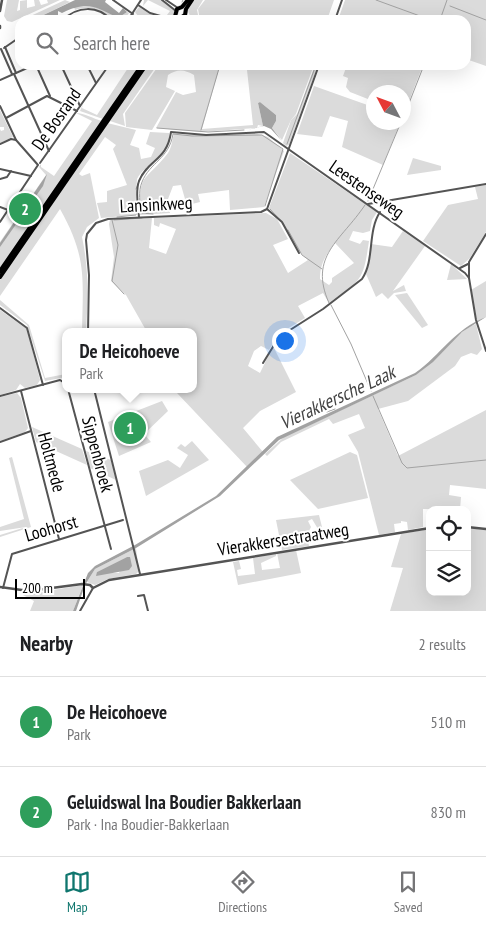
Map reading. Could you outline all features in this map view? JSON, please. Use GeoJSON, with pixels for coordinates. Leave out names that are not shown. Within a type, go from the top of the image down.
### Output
{"type":"FeatureCollection","features":[{"type":"Feature","properties":{"kind":"main road"},"geometry":{"type":"LineString","coordinates":[[180,13],[188,0]]}},
{"type":"Feature","properties":{"kind":"main road"},"geometry":{"type":"LineString","coordinates":[[180,13],[192,0]]}},
{"type":"Feature","properties":{"kind":"main road"},"geometry":{"type":"LineString","coordinates":[[0,277],[139,70]]}},
{"type":"Feature","properties":{"kind":"main road"},"geometry":{"type":"LineString","coordinates":[[0,271],[142,70]]}},
{"type":"Feature","properties":{"kind":"street"},"geometry":{"type":"LineString","coordinates":[[0,12],[2,0]]}},
{"type":"Feature","properties":{"kind":"street"},"geometry":{"type":"LineString","coordinates":[[113,0],[133,14],[141,2],[150,13],[157,15]]}},
{"type":"Feature","properties":{"kind":"street"},"geometry":{"type":"LineString","coordinates":[[162,0],[180,13]]}},
{"type":"Feature","properties":{"kind":"street"},"geometry":{"type":"LineString","coordinates":[[166,0],[180,13]]}},
{"type":"Feature","properties":{"kind":"street"},"geometry":{"type":"LineString","coordinates":[[337,15],[342,0]]}},
{"type":"Feature","properties":{"kind":"street"},"geometry":{"type":"LineString","coordinates":[[69,15],[74,11],[88,9],[100,11],[105,15]]}},
{"type":"Feature","properties":{"kind":"street"},"geometry":{"type":"LineString","coordinates":[[15,40],[1,49],[49,151]]}},
{"type":"Feature","properties":{"kind":"street"},"geometry":{"type":"LineString","coordinates":[[5,47],[14,74]]}},
{"type":"Feature","properties":{"kind":"street"},"geometry":{"type":"LineString","coordinates":[[0,80],[23,70]]}},
{"type":"Feature","properties":{"kind":"street"},"geometry":{"type":"LineString","coordinates":[[37,70],[50,96],[77,111]]}},
{"type":"Feature","properties":{"kind":"street"},"geometry":{"type":"LineString","coordinates":[[64,70],[80,106]]}},
{"type":"Feature","properties":{"kind":"street"},"geometry":{"type":"LineString","coordinates":[[90,70],[96,83]]}},
{"type":"Feature","properties":{"kind":"street","name":"De Bosrand"},"geometry":{"type":"LineString","coordinates":[[40,163],[105,70]]}},
{"type":"Feature","properties":{"kind":"street"},"geometry":{"type":"LineString","coordinates":[[299,253],[282,222],[267,209],[317,70]]}},
{"type":"Feature","properties":{"kind":"street"},"geometry":{"type":"LineString","coordinates":[[6,118],[41,98],[50,96]]}},
{"type":"Feature","properties":{"kind":"street"},"geometry":{"type":"LineString","coordinates":[[0,106],[16,140],[38,165],[0,222]]}},
{"type":"Feature","properties":{"kind":"street","name":"Leestenseweg"},"geometry":{"type":"LineString","coordinates":[[139,217],[137,191],[139,181],[167,149],[171,132],[206,135],[261,131],[460,268],[468,278],[476,320],[486,351]]}},
{"type":"Feature","properties":{"kind":"street"},"geometry":{"type":"LineString","coordinates":[[0,144],[11,139],[16,140]]}},
{"type":"Feature","properties":{"kind":"street"},"geometry":{"type":"LineString","coordinates":[[0,169],[31,176]]}},
{"type":"Feature","properties":{"kind":"street"},"geometry":{"type":"LineString","coordinates":[[0,179],[7,177],[11,171]]}},
{"type":"Feature","properties":{"kind":"street"},"geometry":{"type":"LineString","coordinates":[[368,204],[486,184]]}},
{"type":"Feature","properties":{"kind":"street"},"geometry":{"type":"LineString","coordinates":[[0,207],[8,210]]}},
{"type":"Feature","properties":{"kind":"street","name":"Lansinkweg"},"geometry":{"type":"LineString","coordinates":[[88,328],[87,234],[100,220],[261,212],[267,209]]}},
{"type":"Feature","properties":{"kind":"street"},"geometry":{"type":"LineString","coordinates":[[263,363],[279,337],[323,309],[362,279],[366,271],[373,224],[380,212]]}},
{"type":"Feature","properties":{"kind":"street"},"geometry":{"type":"LineString","coordinates":[[468,278],[468,264],[486,234]]}},
{"type":"Feature","properties":{"kind":"street"},"geometry":{"type":"LineString","coordinates":[[460,268],[468,264]]}},
{"type":"Feature","properties":{"kind":"street"},"geometry":{"type":"LineString","coordinates":[[1,308],[27,328],[43,385]]}},
{"type":"Feature","properties":{"kind":"street"},"geometry":{"type":"LineString","coordinates":[[0,396],[43,385],[62,383]]}},
{"type":"Feature","properties":{"kind":"street","name":"Holtmede"},"geometry":{"type":"LineString","coordinates":[[21,391],[59,539]]}},
{"type":"Feature","properties":{"kind":"street","name":"Sippenbroek"},"geometry":{"type":"LineString","coordinates":[[69,393],[104,526]]}},
{"type":"Feature","properties":{"kind":"street"},"geometry":{"type":"LineString","coordinates":[[95,393],[140,574]]}},
{"type":"Feature","properties":{"kind":"street"},"geometry":{"type":"LineString","coordinates":[[0,442],[31,431]]}},
{"type":"Feature","properties":{"kind":"street","name":"Loohorst"},"geometry":{"type":"LineString","coordinates":[[2,587],[10,554],[123,520]]}},
{"type":"Feature","properties":{"kind":"street","name":"Loohorst"},"geometry":{"type":"LineString","coordinates":[[104,526],[111,549]]}},
{"type":"Feature","properties":{"kind":"street"},"geometry":{"type":"LineString","coordinates":[[471,527],[486,529]]}},
{"type":"Feature","properties":{"kind":"street","name":"Vierakkersestraatweg"},"geometry":{"type":"LineString","coordinates":[[93,588],[106,580],[426,529]]}},
{"type":"Feature","properties":{"kind":"street"},"geometry":{"type":"LineString","coordinates":[[2,587],[36,591],[87,584],[93,588],[80,611]]}},
{"type":"Feature","properties":{"kind":"street"},"geometry":{"type":"LineString","coordinates":[[138,596],[144,595],[148,611]]}},
{"type":"Feature","properties":{"kind":"shaded area"},"geometry":{"type":"Polygon","coordinates":[[[7,0],[19,0],[17,11],[20,10],[20,1],[27,0],[27,8],[35,6],[34,0],[39,0],[41,5],[48,3],[47,0],[60,0],[27,15],[15,15],[15,21],[12,22],[7,21],[4,16],[7,0]]]}},
{"type":"Feature","properties":{"kind":"shaded area"},"geometry":{"type":"Polygon","coordinates":[[[65,0],[70,2],[43,15],[33,15],[65,0]]]}},
{"type":"Feature","properties":{"kind":"shaded area"},"geometry":{"type":"Polygon","coordinates":[[[75,0],[106,0],[105,2],[119,13],[123,8],[127,12],[122,15],[112,15],[92,6],[85,6],[62,13],[58,11],[58,15],[44,15],[75,0]]]}},
{"type":"Feature","properties":{"kind":"shaded area"},"geometry":{"type":"Polygon","coordinates":[[[148,0],[161,0],[175,11],[174,15],[167,15],[170,11],[148,0]]]}},
{"type":"Feature","properties":{"kind":"shaded area"},"geometry":{"type":"Polygon","coordinates":[[[193,0],[203,0],[197,10],[198,15],[190,15],[189,9],[193,0]]]}},
{"type":"Feature","properties":{"kind":"shaded area"},"geometry":{"type":"Polygon","coordinates":[[[205,0],[334,0],[329,15],[199,15],[198,9],[205,0]]]}},
{"type":"Feature","properties":{"kind":"shaded area"},"geometry":{"type":"Polygon","coordinates":[[[345,0],[486,0],[486,66],[471,61],[471,15],[340,15],[345,0]]]}},
{"type":"Feature","properties":{"kind":"shaded area"},"geometry":{"type":"Polygon","coordinates":[[[80,5],[97,6],[113,15],[106,15],[90,8],[75,10],[74,7],[80,5]]]}},
{"type":"Feature","properties":{"kind":"shaded area"},"geometry":{"type":"Polygon","coordinates":[[[139,7],[153,15],[137,15],[135,12],[139,7]]]}},
{"type":"Feature","properties":{"kind":"shaded area"},"geometry":{"type":"Polygon","coordinates":[[[127,70],[137,70],[103,119],[80,111],[83,104],[82,108],[97,115],[127,70]]]}},
{"type":"Feature","properties":{"kind":"shaded area"},"geometry":{"type":"Polygon","coordinates":[[[144,70],[154,70],[123,114],[125,126],[110,121],[144,70]]]}},
{"type":"Feature","properties":{"kind":"shaded area"},"geometry":{"type":"Polygon","coordinates":[[[155,70],[181,70],[168,75],[166,87],[175,91],[152,130],[126,127],[125,113],[155,70]]]}},
{"type":"Feature","properties":{"kind":"shaded area"},"geometry":{"type":"Polygon","coordinates":[[[181,70],[219,70],[202,129],[253,125],[247,70],[312,70],[296,114],[291,120],[282,140],[272,128],[276,121],[276,115],[260,102],[258,103],[263,126],[258,125],[257,128],[201,132],[156,128],[176,92],[183,95],[196,92],[194,75],[181,70]]]}},
{"type":"Feature","properties":{"kind":"shaded area"},"geometry":{"type":"Polygon","coordinates":[[[313,70],[316,70],[289,145],[286,146],[283,143],[291,120],[297,114],[313,70]]]}},
{"type":"Feature","properties":{"kind":"shaded area"},"geometry":{"type":"Polygon","coordinates":[[[345,70],[421,70],[411,96],[411,85],[366,85],[366,98],[350,92],[346,87],[348,78],[343,76],[345,70]]]}},
{"type":"Feature","properties":{"kind":"shaded area"},"geometry":{"type":"Polygon","coordinates":[[[314,86],[366,105],[366,130],[397,130],[383,165],[342,147],[348,121],[330,116],[322,137],[297,134],[314,86]]]}},
{"type":"Feature","properties":{"kind":"shaded area"},"geometry":{"type":"Polygon","coordinates":[[[260,102],[276,115],[276,121],[272,128],[282,141],[271,129],[264,126],[247,130],[263,126],[258,103],[260,102]]]}},
{"type":"Feature","properties":{"kind":"shaded area"},"geometry":{"type":"Polygon","coordinates":[[[0,110],[13,137],[0,143],[0,129],[1,131],[4,130],[4,127],[0,127],[0,110]]]}},
{"type":"Feature","properties":{"kind":"shaded area"},"geometry":{"type":"Polygon","coordinates":[[[76,113],[102,121],[0,269],[0,242],[46,175],[39,167],[41,164],[41,167],[54,176],[92,121],[76,113]]]}},
{"type":"Feature","properties":{"kind":"shaded area"},"geometry":{"type":"Polygon","coordinates":[[[107,123],[136,130],[130,145],[139,148],[141,159],[151,157],[155,148],[146,144],[150,132],[169,133],[169,141],[162,153],[137,179],[135,215],[101,218],[97,203],[107,202],[107,191],[127,185],[113,149],[116,145],[105,137],[79,174],[82,176],[90,173],[99,218],[87,227],[82,237],[87,272],[86,328],[82,328],[82,268],[75,241],[60,209],[0,296],[0,278],[107,123]]]}},
{"type":"Feature","properties":{"kind":"shaded area"},"geometry":{"type":"Polygon","coordinates":[[[255,133],[268,137],[284,151],[264,207],[230,210],[229,190],[198,194],[200,202],[192,204],[193,212],[189,213],[181,185],[173,186],[168,199],[170,213],[140,215],[142,184],[168,153],[174,134],[210,136],[255,133]]]}},
{"type":"Feature","properties":{"kind":"shaded area"},"geometry":{"type":"Polygon","coordinates":[[[290,153],[377,212],[372,220],[370,231],[363,233],[353,231],[349,240],[360,244],[363,240],[369,241],[365,265],[355,284],[329,303],[323,293],[298,306],[305,318],[279,334],[269,350],[261,346],[254,351],[248,366],[260,373],[273,346],[296,392],[260,411],[243,428],[263,452],[248,468],[177,393],[197,393],[197,328],[145,328],[126,295],[111,281],[114,257],[109,224],[110,220],[152,218],[149,248],[166,254],[176,229],[160,223],[159,227],[154,225],[154,218],[266,213],[277,219],[288,239],[273,245],[288,273],[308,260],[302,255],[275,214],[269,208],[290,153]],[[335,243],[324,260],[320,279],[329,285],[332,282],[332,278],[354,263],[335,243]]]}},
{"type":"Feature","properties":{"kind":"shaded area"},"geometry":{"type":"Polygon","coordinates":[[[413,158],[441,166],[441,170],[407,175],[413,158]]]}},
{"type":"Feature","properties":{"kind":"shaded area"},"geometry":{"type":"Polygon","coordinates":[[[47,174],[43,186],[0,247],[0,243],[47,174]]]}},
{"type":"Feature","properties":{"kind":"shaded area"},"geometry":{"type":"Polygon","coordinates":[[[486,185],[486,232],[470,258],[461,266],[423,241],[448,205],[478,199],[475,187],[486,185]]]}},
{"type":"Feature","properties":{"kind":"shaded area"},"geometry":{"type":"Polygon","coordinates":[[[403,231],[425,246],[393,291],[404,285],[406,291],[394,293],[388,299],[382,293],[376,297],[366,274],[371,244],[392,247],[403,231]]]}},
{"type":"Feature","properties":{"kind":"shaded area"},"geometry":{"type":"Polygon","coordinates":[[[451,264],[467,279],[447,280],[451,264]]]}},
{"type":"Feature","properties":{"kind":"shaded area"},"geometry":{"type":"Polygon","coordinates":[[[486,281],[486,317],[477,321],[471,290],[486,281]]]}},
{"type":"Feature","properties":{"kind":"shaded area"},"geometry":{"type":"Polygon","coordinates":[[[407,293],[428,325],[422,328],[395,295],[407,293]]]}},
{"type":"Feature","properties":{"kind":"shaded area"},"geometry":{"type":"Polygon","coordinates":[[[0,300],[29,325],[45,378],[62,375],[62,378],[45,381],[27,325],[0,305],[0,300]]]}},
{"type":"Feature","properties":{"kind":"shaded area"},"geometry":{"type":"Polygon","coordinates":[[[0,310],[27,329],[40,380],[37,385],[25,388],[20,384],[16,390],[0,395],[0,310]]]}},
{"type":"Feature","properties":{"kind":"shaded area"},"geometry":{"type":"Polygon","coordinates":[[[486,317],[462,332],[433,362],[416,375],[279,440],[220,496],[136,548],[95,569],[85,585],[76,611],[73,611],[88,573],[95,566],[135,545],[216,496],[277,437],[415,373],[456,335],[486,317]]]}},
{"type":"Feature","properties":{"kind":"shaded area"},"geometry":{"type":"Polygon","coordinates":[[[476,324],[482,349],[477,355],[471,353],[461,357],[455,366],[408,401],[378,409],[398,456],[486,410],[486,489],[450,485],[449,495],[461,497],[460,506],[426,506],[426,509],[423,509],[423,527],[408,530],[407,522],[401,521],[401,523],[394,524],[395,532],[379,535],[358,452],[348,435],[365,428],[359,414],[333,424],[329,419],[281,442],[267,456],[265,454],[284,437],[416,375],[467,328],[476,324]]]}},
{"type":"Feature","properties":{"kind":"shaded area"},"geometry":{"type":"Polygon","coordinates":[[[17,393],[21,398],[28,428],[25,432],[0,441],[0,397],[17,393]]]}},
{"type":"Feature","properties":{"kind":"shaded area"},"geometry":{"type":"Polygon","coordinates":[[[162,401],[168,411],[144,434],[151,442],[119,456],[108,422],[162,401]]]}},
{"type":"Feature","properties":{"kind":"shaded area"},"geometry":{"type":"Polygon","coordinates":[[[32,427],[82,449],[87,465],[36,442],[32,427]]]}},
{"type":"Feature","properties":{"kind":"shaded area"},"geometry":{"type":"Polygon","coordinates":[[[192,441],[209,460],[146,496],[139,471],[168,460],[180,468],[188,455],[177,448],[181,444],[185,447],[192,441]]]}},
{"type":"Feature","properties":{"kind":"shaded area"},"geometry":{"type":"Polygon","coordinates":[[[86,451],[111,460],[116,480],[90,468],[86,451]]]}},
{"type":"Feature","properties":{"kind":"shaded area"},"geometry":{"type":"Polygon","coordinates":[[[350,452],[357,455],[368,498],[318,509],[290,480],[350,452]]]}},
{"type":"Feature","properties":{"kind":"shaded area"},"geometry":{"type":"Polygon","coordinates":[[[12,457],[31,527],[0,537],[0,535],[26,527],[0,531],[0,527],[24,519],[9,458],[12,457]]]}},
{"type":"Feature","properties":{"kind":"shaded area"},"geometry":{"type":"Polygon","coordinates":[[[319,515],[322,527],[318,529],[312,519],[308,521],[311,527],[307,535],[309,546],[282,550],[276,520],[319,515]]]}},
{"type":"Feature","properties":{"kind":"shaded area"},"geometry":{"type":"Polygon","coordinates":[[[471,528],[486,530],[486,611],[390,611],[403,568],[391,567],[401,534],[426,530],[426,596],[471,596],[471,528]]]}},
{"type":"Feature","properties":{"kind":"shaded area"},"geometry":{"type":"Polygon","coordinates":[[[136,548],[139,571],[136,574],[108,579],[95,585],[87,582],[95,569],[136,548]],[[127,557],[97,572],[119,573],[127,557]]]}},
{"type":"Feature","properties":{"kind":"shaded area"},"geometry":{"type":"Polygon","coordinates":[[[296,550],[301,573],[238,585],[233,562],[239,561],[241,569],[237,570],[238,576],[255,574],[253,558],[276,554],[276,556],[261,563],[262,570],[280,568],[277,553],[296,550]]]}},
{"type":"Feature","properties":{"kind":"shaded area"},"geometry":{"type":"Polygon","coordinates":[[[130,557],[132,566],[129,570],[96,576],[97,572],[130,557]]]}},
{"type":"Feature","properties":{"kind":"shaded area"},"geometry":{"type":"Polygon","coordinates":[[[83,585],[73,611],[30,611],[34,601],[23,595],[83,585]]]}},
{"type":"Feature","properties":{"kind":"waterway"},"geometry":{"type":"LineString","coordinates":[[376,0],[417,15]]}},
{"type":"Feature","properties":{"kind":"waterway"},"geometry":{"type":"LineString","coordinates":[[442,15],[447,0]]}},
{"type":"Feature","properties":{"kind":"waterway"},"geometry":{"type":"LineString","coordinates":[[450,6],[486,20]]}},
{"type":"Feature","properties":{"kind":"waterway"},"geometry":{"type":"LineString","coordinates":[[201,130],[219,70]]}},
{"type":"Feature","properties":{"kind":"waterway"},"geometry":{"type":"LineString","coordinates":[[287,144],[314,70]]}},
{"type":"Feature","properties":{"kind":"waterway"},"geometry":{"type":"LineString","coordinates":[[411,98],[422,70]]}},
{"type":"Feature","properties":{"kind":"waterway"},"geometry":{"type":"LineString","coordinates":[[157,128],[208,132],[244,130]]}},
{"type":"Feature","properties":{"kind":"waterway"},"geometry":{"type":"LineString","coordinates":[[368,201],[398,130]]}},
{"type":"Feature","properties":{"kind":"waterway"},"geometry":{"type":"LineString","coordinates":[[153,214],[141,213],[140,189],[145,175],[168,149],[173,134],[192,136],[262,135],[283,149],[265,206]]}},
{"type":"Feature","properties":{"kind":"waterway"},"geometry":{"type":"LineString","coordinates":[[136,189],[142,174]]}},
{"type":"Feature","properties":{"kind":"waterway"},"geometry":{"type":"LineString","coordinates":[[117,217],[136,215],[137,205]]}},
{"type":"Feature","properties":{"kind":"waterway"},"geometry":{"type":"LineString","coordinates":[[329,303],[322,273],[325,261],[330,250],[365,205]]}},
{"type":"Feature","properties":{"kind":"waterway"},"geometry":{"type":"LineString","coordinates":[[270,209],[281,221]]}},
{"type":"Feature","properties":{"kind":"waterway"},"geometry":{"type":"LineString","coordinates":[[114,220],[142,218]]}},
{"type":"Feature","properties":{"kind":"waterway"},"geometry":{"type":"LineString","coordinates":[[112,220],[118,245],[112,281],[124,294]]}},
{"type":"Feature","properties":{"kind":"waterway"},"geometry":{"type":"LineString","coordinates":[[288,230],[302,255],[322,269]]}},
{"type":"Feature","properties":{"kind":"waterway"},"geometry":{"type":"LineString","coordinates":[[331,305],[351,344],[371,391]]}},
{"type":"Feature","properties":{"kind":"waterway"},"geometry":{"type":"LineString","coordinates":[[373,396],[402,463],[407,468],[486,460]]}},
{"type":"Feature","properties":{"kind":"waterway","name":"Vierakkersche Laak"},"geometry":{"type":"LineString","coordinates":[[327,412],[335,409]]}},
{"type":"Feature","properties":{"kind":"place","name":"Geluidswal Ina Boudier Bakkerlaan"},"geometry":{"type":"Point","coordinates":[25,209]}},
{"type":"Feature","properties":{"kind":"place","name":"De Heicohoeve"},"geometry":{"type":"Point","coordinates":[130,428]}}]}
